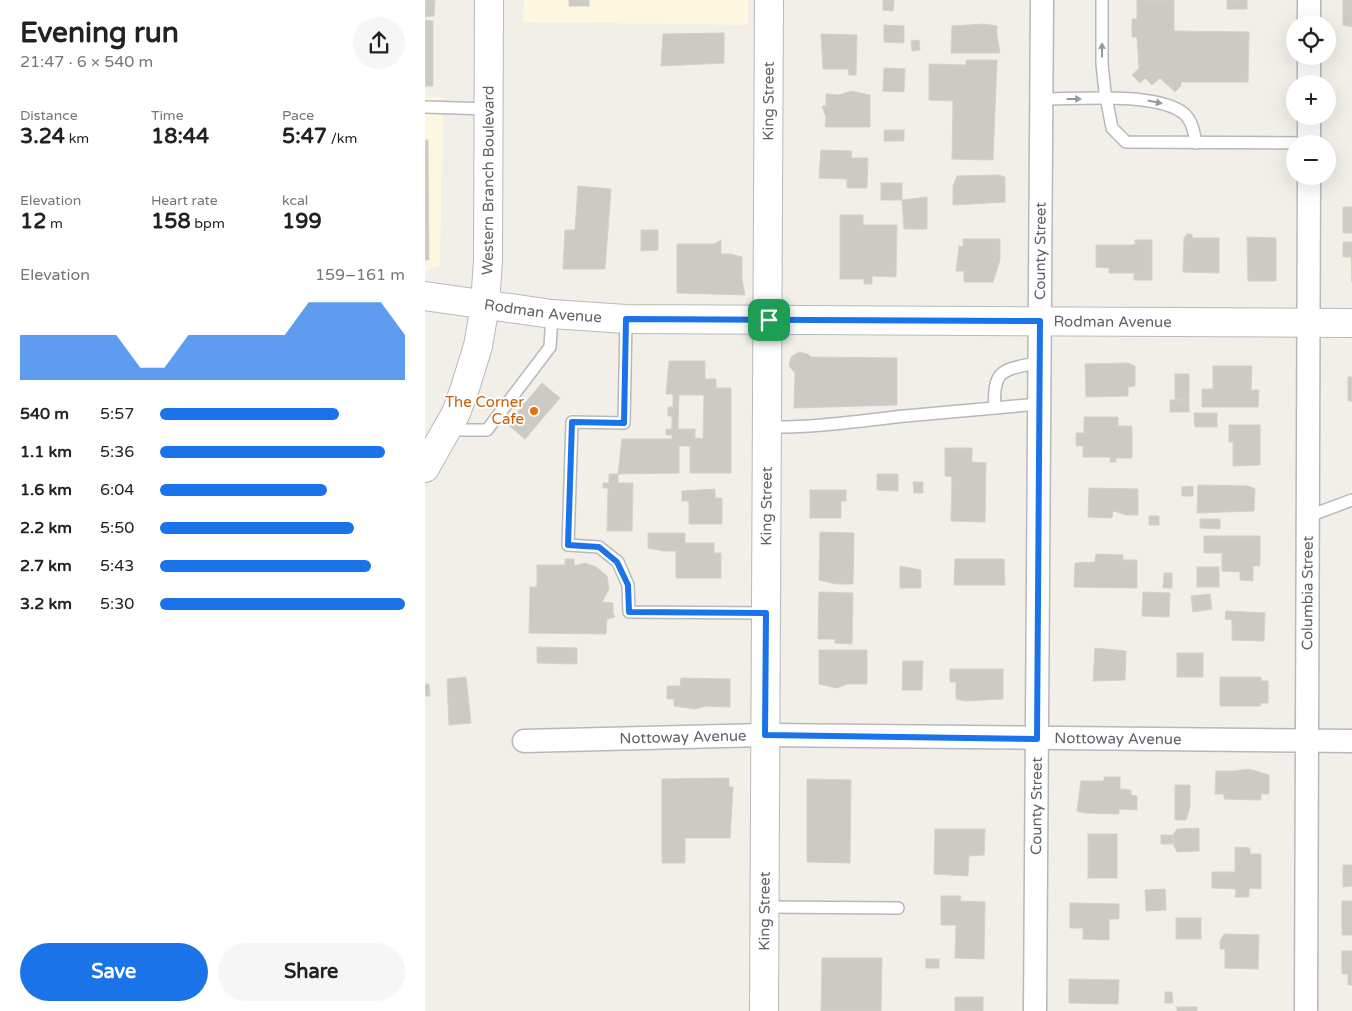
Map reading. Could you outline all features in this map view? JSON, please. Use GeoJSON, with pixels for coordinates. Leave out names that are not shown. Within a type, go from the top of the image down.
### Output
{"type":"FeatureCollection","features":[{"type":"Feature","properties":{"kind":"street","name":"Western Branch Boulevard"},"geometry":{"type":"LineString","coordinates":[[425,468],[455,413],[465,388],[478,346],[485,305],[488,260],[489,0]]}},
{"type":"Feature","properties":{"kind":"street","name":"King Street"},"geometry":{"type":"LineString","coordinates":[[764,1011],[769,320],[769,0]]}},
{"type":"Feature","properties":{"kind":"street","name":"County Street"},"geometry":{"type":"LineString","coordinates":[[1035,1011],[1042,0]]}},
{"type":"Feature","properties":{"kind":"street"},"geometry":{"type":"LineString","coordinates":[[1309,0],[1309,15]]}},
{"type":"Feature","properties":{"kind":"street","name":"Columbia Street"},"geometry":{"type":"LineString","coordinates":[[1306,1011],[1309,185]]}},
{"type":"Feature","properties":{"kind":"street","name":"Rodman Avenue"},"geometry":{"type":"LineString","coordinates":[[425,296],[552,314],[626,319],[1352,323]]}},
{"type":"Feature","properties":{"kind":"street","name":"Nottoway Avenue"},"geometry":{"type":"LineString","coordinates":[[524,741],[765,735],[1352,741]]}},
{"type":"Feature","properties":{"kind":"lane"},"geometry":{"type":"LineString","coordinates":[[1102,0],[1102,64],[1106,99],[1112,128],[1126,142],[1286,143]]}},
{"type":"Feature","properties":{"kind":"lane"},"geometry":{"type":"LineString","coordinates":[[1042,99],[1144,100],[1165,104],[1183,113],[1193,128],[1196,143]]}},
{"type":"Feature","properties":{"kind":"lane"},"geometry":{"type":"LineString","coordinates":[[425,107],[489,109]]}},
{"type":"Feature","properties":{"kind":"lane"},"geometry":{"type":"LineString","coordinates":[[445,430],[487,430],[550,347],[552,314]]}},
{"type":"Feature","properties":{"kind":"lane"},"geometry":{"type":"LineString","coordinates":[[626,319],[624,423],[572,422],[568,545],[599,547],[617,562],[628,585],[629,612],[766,613]]}},
{"type":"Feature","properties":{"kind":"lane"},"geometry":{"type":"LineString","coordinates":[[995,408],[995,381],[999,376],[1015,368],[1040,362]]}},
{"type":"Feature","properties":{"kind":"lane"},"geometry":{"type":"LineString","coordinates":[[768,427],[836,424],[1039,404]]}},
{"type":"Feature","properties":{"kind":"lane"},"geometry":{"type":"LineString","coordinates":[[1309,516],[1352,500]]}},
{"type":"Feature","properties":{"kind":"lane"},"geometry":{"type":"LineString","coordinates":[[764,908],[898,908]]}},
{"type":"Feature","properties":{"kind":"shaded area"},"geometry":{"type":"Polygon","coordinates":[[[524,0],[748,0],[748,25],[523,22],[524,0]]]}},
{"type":"Feature","properties":{"kind":"shaded area"},"geometry":{"type":"Polygon","coordinates":[[[425,96],[443,97],[440,265],[425,272],[425,96]]]}},
{"type":"Feature","properties":{"kind":"building"},"geometry":{"type":"Polygon","coordinates":[[[425,0],[435,0],[434,16],[425,17],[425,0]]]}},
{"type":"Feature","properties":{"kind":"building"},"geometry":{"type":"Polygon","coordinates":[[[569,0],[589,0],[589,6],[569,6],[569,0]]]}},
{"type":"Feature","properties":{"kind":"building"},"geometry":{"type":"Polygon","coordinates":[[[883,0],[894,0],[893,11],[883,10],[883,0]]]}},
{"type":"Feature","properties":{"kind":"building"},"geometry":{"type":"Polygon","coordinates":[[[1137,0],[1174,0],[1174,31],[1249,32],[1248,82],[1181,82],[1181,86],[1175,92],[1160,78],[1152,85],[1145,78],[1140,83],[1132,75],[1139,68],[1137,37],[1132,37],[1132,19],[1137,19],[1137,0]]]}},
{"type":"Feature","properties":{"kind":"building"},"geometry":{"type":"Polygon","coordinates":[[[1227,0],[1247,0],[1247,9],[1227,9],[1227,0]]]}},
{"type":"Feature","properties":{"kind":"building"},"geometry":{"type":"Polygon","coordinates":[[[1343,0],[1352,0],[1352,27],[1343,25],[1343,0]]]}},
{"type":"Feature","properties":{"kind":"building"},"geometry":{"type":"Polygon","coordinates":[[[425,20],[433,21],[433,86],[425,86],[425,20]]]}},
{"type":"Feature","properties":{"kind":"building"},"geometry":{"type":"Polygon","coordinates":[[[984,24],[997,26],[1000,53],[951,53],[952,26],[984,24]]]}},
{"type":"Feature","properties":{"kind":"building"},"geometry":{"type":"Polygon","coordinates":[[[884,25],[904,26],[904,43],[884,42],[884,25]]]}},
{"type":"Feature","properties":{"kind":"building"},"geometry":{"type":"Polygon","coordinates":[[[724,33],[724,63],[661,66],[663,34],[724,33]]]}},
{"type":"Feature","properties":{"kind":"building"},"geometry":{"type":"Polygon","coordinates":[[[821,34],[857,35],[856,75],[849,75],[848,69],[823,69],[821,34]]]}},
{"type":"Feature","properties":{"kind":"building"},"geometry":{"type":"Polygon","coordinates":[[[919,40],[920,50],[912,51],[911,41],[919,40]]]}},
{"type":"Feature","properties":{"kind":"building"},"geometry":{"type":"Polygon","coordinates":[[[966,60],[997,60],[993,160],[952,159],[953,101],[929,100],[929,64],[966,65],[966,60]]]}},
{"type":"Feature","properties":{"kind":"building"},"geometry":{"type":"Polygon","coordinates":[[[884,68],[905,69],[904,92],[883,91],[884,68]]]}},
{"type":"Feature","properties":{"kind":"building"},"geometry":{"type":"Polygon","coordinates":[[[851,91],[870,95],[870,127],[825,127],[826,117],[822,106],[826,106],[826,94],[839,95],[851,91]]]}},
{"type":"Feature","properties":{"kind":"building"},"geometry":{"type":"Polygon","coordinates":[[[884,130],[904,130],[904,141],[884,141],[884,130]]]}},
{"type":"Feature","properties":{"kind":"building"},"geometry":{"type":"Polygon","coordinates":[[[425,140],[428,140],[429,260],[425,260],[425,140]]]}},
{"type":"Feature","properties":{"kind":"building"},"geometry":{"type":"Polygon","coordinates":[[[821,150],[852,151],[851,158],[868,158],[867,188],[847,188],[847,179],[819,178],[821,150]]]}},
{"type":"Feature","properties":{"kind":"building"},"geometry":{"type":"Polygon","coordinates":[[[998,175],[1005,177],[1005,202],[953,205],[953,186],[957,176],[998,175]]]}},
{"type":"Feature","properties":{"kind":"building"},"geometry":{"type":"Polygon","coordinates":[[[881,183],[902,183],[902,200],[881,200],[881,183]]]}},
{"type":"Feature","properties":{"kind":"building"},"geometry":{"type":"Polygon","coordinates":[[[578,186],[611,189],[605,269],[563,269],[565,230],[575,230],[578,186]]]}},
{"type":"Feature","properties":{"kind":"building"},"geometry":{"type":"Polygon","coordinates":[[[927,197],[927,229],[904,229],[902,200],[927,197]]]}},
{"type":"Feature","properties":{"kind":"building"},"geometry":{"type":"Polygon","coordinates":[[[1343,207],[1352,207],[1352,233],[1343,233],[1343,207]]]}},
{"type":"Feature","properties":{"kind":"building"},"geometry":{"type":"Polygon","coordinates":[[[840,215],[863,215],[863,225],[897,225],[896,277],[872,276],[872,284],[864,284],[864,279],[840,279],[840,215]]]}},
{"type":"Feature","properties":{"kind":"building"},"geometry":{"type":"Polygon","coordinates":[[[641,230],[658,230],[658,250],[641,251],[641,230]]]}},
{"type":"Feature","properties":{"kind":"building"},"geometry":{"type":"Polygon","coordinates":[[[1187,234],[1192,234],[1192,238],[1219,238],[1219,273],[1183,272],[1184,238],[1187,234]]]}},
{"type":"Feature","properties":{"kind":"building"},"geometry":{"type":"Polygon","coordinates":[[[1247,237],[1276,238],[1276,281],[1248,281],[1247,237]]]}},
{"type":"Feature","properties":{"kind":"building"},"geometry":{"type":"Polygon","coordinates":[[[963,239],[1000,239],[1000,260],[993,282],[964,282],[964,271],[956,271],[959,246],[963,247],[963,239]]]}},
{"type":"Feature","properties":{"kind":"building"},"geometry":{"type":"Polygon","coordinates":[[[721,240],[721,254],[742,257],[742,279],[745,295],[677,293],[677,244],[715,244],[721,240]]]}},
{"type":"Feature","properties":{"kind":"building"},"geometry":{"type":"Polygon","coordinates":[[[1135,240],[1152,240],[1152,280],[1134,280],[1134,273],[1109,273],[1109,268],[1096,267],[1096,245],[1135,245],[1135,240]]]}},
{"type":"Feature","properties":{"kind":"building"},"geometry":{"type":"Polygon","coordinates":[[[1343,242],[1352,242],[1352,282],[1351,257],[1343,257],[1343,242]]]}},
{"type":"Feature","properties":{"kind":"building"},"geometry":{"type":"Polygon","coordinates":[[[799,352],[808,354],[811,357],[897,358],[897,405],[794,408],[795,373],[789,366],[791,357],[799,352]]]}},
{"type":"Feature","properties":{"kind":"building"},"geometry":{"type":"Polygon","coordinates":[[[669,361],[705,361],[705,379],[716,379],[716,388],[731,388],[731,473],[690,473],[690,446],[679,446],[679,473],[618,474],[622,439],[672,439],[672,435],[666,435],[666,429],[672,429],[672,416],[668,416],[668,407],[673,407],[673,394],[666,394],[669,361]],[[679,395],[678,429],[695,429],[695,438],[703,439],[704,395],[679,395]]]}},
{"type":"Feature","properties":{"kind":"building"},"geometry":{"type":"Polygon","coordinates":[[[1128,363],[1135,366],[1135,386],[1128,387],[1128,396],[1086,397],[1085,364],[1128,363]]]}},
{"type":"Feature","properties":{"kind":"building"},"geometry":{"type":"Polygon","coordinates":[[[1213,366],[1252,366],[1251,390],[1259,390],[1258,407],[1202,407],[1202,389],[1213,389],[1213,366]]]}},
{"type":"Feature","properties":{"kind":"building"},"geometry":{"type":"Polygon","coordinates":[[[1175,374],[1189,374],[1189,400],[1175,400],[1175,374]]]}},
{"type":"Feature","properties":{"kind":"building"},"geometry":{"type":"Polygon","coordinates":[[[1348,377],[1352,377],[1352,401],[1348,401],[1348,377]]]}},
{"type":"Feature","properties":{"kind":"building","name":"The Corner Cafe"},"geometry":{"type":"Polygon","coordinates":[[[542,383],[560,398],[525,439],[507,424],[542,383]]]}},
{"type":"Feature","properties":{"kind":"building"},"geometry":{"type":"Polygon","coordinates":[[[1170,400],[1189,400],[1189,412],[1170,412],[1170,400]]]}},
{"type":"Feature","properties":{"kind":"building"},"geometry":{"type":"Polygon","coordinates":[[[1194,413],[1217,413],[1217,427],[1195,427],[1194,413]]]}},
{"type":"Feature","properties":{"kind":"building"},"geometry":{"type":"Polygon","coordinates":[[[1084,417],[1118,417],[1118,426],[1132,426],[1132,458],[1116,458],[1116,462],[1110,462],[1110,457],[1083,457],[1083,446],[1076,446],[1076,433],[1084,433],[1084,417]]]}},
{"type":"Feature","properties":{"kind":"building"},"geometry":{"type":"Polygon","coordinates":[[[1229,425],[1260,425],[1260,465],[1233,466],[1233,442],[1229,442],[1229,425]]]}},
{"type":"Feature","properties":{"kind":"building"},"geometry":{"type":"Polygon","coordinates":[[[945,448],[972,448],[972,462],[986,463],[985,522],[951,521],[952,477],[945,476],[945,448]]]}},
{"type":"Feature","properties":{"kind":"building"},"geometry":{"type":"Polygon","coordinates":[[[609,474],[618,474],[618,483],[633,483],[632,531],[607,531],[608,488],[603,488],[603,483],[609,483],[609,474]]]}},
{"type":"Feature","properties":{"kind":"building"},"geometry":{"type":"Polygon","coordinates":[[[877,474],[898,474],[898,491],[877,490],[877,474]]]}},
{"type":"Feature","properties":{"kind":"building"},"geometry":{"type":"Polygon","coordinates":[[[913,482],[923,482],[923,493],[914,493],[913,482]]]}},
{"type":"Feature","properties":{"kind":"building"},"geometry":{"type":"Polygon","coordinates":[[[1198,485],[1248,486],[1255,489],[1254,511],[1197,513],[1198,485]]]}},
{"type":"Feature","properties":{"kind":"building"},"geometry":{"type":"Polygon","coordinates":[[[1193,486],[1193,496],[1182,496],[1182,487],[1193,486]]]}},
{"type":"Feature","properties":{"kind":"building"},"geometry":{"type":"Polygon","coordinates":[[[1089,488],[1138,489],[1138,515],[1127,515],[1113,511],[1112,518],[1088,517],[1089,488]]]}},
{"type":"Feature","properties":{"kind":"building"},"geometry":{"type":"Polygon","coordinates":[[[715,489],[715,498],[722,498],[722,524],[689,524],[689,501],[682,501],[682,491],[715,489]]]}},
{"type":"Feature","properties":{"kind":"building"},"geometry":{"type":"Polygon","coordinates":[[[810,490],[846,490],[846,501],[841,501],[841,518],[810,518],[810,490]]]}},
{"type":"Feature","properties":{"kind":"building"},"geometry":{"type":"Polygon","coordinates":[[[1149,516],[1159,516],[1159,525],[1149,525],[1149,516]]]}},
{"type":"Feature","properties":{"kind":"building"},"geometry":{"type":"Polygon","coordinates":[[[1200,519],[1220,519],[1220,529],[1200,528],[1200,519]]]}},
{"type":"Feature","properties":{"kind":"building"},"geometry":{"type":"Polygon","coordinates":[[[820,532],[854,533],[853,584],[836,584],[819,580],[820,532]]]}},
{"type":"Feature","properties":{"kind":"building"},"geometry":{"type":"Polygon","coordinates":[[[648,533],[685,533],[685,543],[714,543],[714,553],[721,553],[721,578],[676,578],[676,551],[648,548],[648,533]]]}},
{"type":"Feature","properties":{"kind":"building"},"geometry":{"type":"Polygon","coordinates":[[[1204,536],[1260,536],[1260,566],[1253,566],[1253,581],[1240,580],[1240,572],[1222,571],[1222,553],[1204,553],[1204,536]]]}},
{"type":"Feature","properties":{"kind":"building"},"geometry":{"type":"Polygon","coordinates":[[[1096,554],[1123,555],[1123,560],[1137,560],[1137,588],[1074,587],[1075,563],[1095,562],[1096,554]]]}},
{"type":"Feature","properties":{"kind":"building"},"geometry":{"type":"Polygon","coordinates":[[[565,559],[574,559],[574,566],[585,563],[596,567],[607,576],[609,589],[602,602],[613,603],[615,617],[607,619],[606,634],[529,633],[530,587],[537,587],[537,565],[565,565],[565,559]]]}},
{"type":"Feature","properties":{"kind":"building"},"geometry":{"type":"Polygon","coordinates":[[[955,559],[1004,559],[1005,585],[954,585],[955,559]]]}},
{"type":"Feature","properties":{"kind":"building"},"geometry":{"type":"Polygon","coordinates":[[[900,566],[921,570],[921,588],[900,588],[900,566]]]}},
{"type":"Feature","properties":{"kind":"building"},"geometry":{"type":"Polygon","coordinates":[[[1197,567],[1219,567],[1219,587],[1197,587],[1197,567]]]}},
{"type":"Feature","properties":{"kind":"building"},"geometry":{"type":"Polygon","coordinates":[[[1164,573],[1172,573],[1172,588],[1163,588],[1164,573]]]}},
{"type":"Feature","properties":{"kind":"building"},"geometry":{"type":"Polygon","coordinates":[[[819,592],[853,593],[852,644],[835,643],[835,639],[818,639],[819,592]]]}},
{"type":"Feature","properties":{"kind":"building"},"geometry":{"type":"Polygon","coordinates":[[[1143,592],[1170,593],[1169,617],[1142,616],[1143,592]]]}},
{"type":"Feature","properties":{"kind":"building"},"geometry":{"type":"Polygon","coordinates":[[[1210,594],[1212,609],[1193,612],[1191,596],[1210,594]]]}},
{"type":"Feature","properties":{"kind":"building"},"geometry":{"type":"Polygon","coordinates":[[[1226,611],[1265,613],[1264,641],[1232,640],[1232,620],[1225,619],[1226,611]]]}},
{"type":"Feature","properties":{"kind":"building"},"geometry":{"type":"Polygon","coordinates":[[[537,647],[577,648],[577,664],[537,663],[537,647]]]}},
{"type":"Feature","properties":{"kind":"building"},"geometry":{"type":"Polygon","coordinates":[[[1095,648],[1126,651],[1125,680],[1093,681],[1095,648]]]}},
{"type":"Feature","properties":{"kind":"building"},"geometry":{"type":"Polygon","coordinates":[[[819,650],[867,650],[867,684],[847,684],[837,688],[819,684],[819,650]]]}},
{"type":"Feature","properties":{"kind":"building"},"geometry":{"type":"Polygon","coordinates":[[[1177,653],[1203,653],[1203,677],[1177,677],[1177,653]]]}},
{"type":"Feature","properties":{"kind":"building"},"geometry":{"type":"Polygon","coordinates":[[[903,661],[923,661],[922,690],[902,690],[903,661]]]}},
{"type":"Feature","properties":{"kind":"building"},"geometry":{"type":"Polygon","coordinates":[[[950,669],[1003,669],[1003,699],[966,701],[956,699],[956,682],[950,682],[950,669]]]}},
{"type":"Feature","properties":{"kind":"building"},"geometry":{"type":"Polygon","coordinates":[[[466,677],[471,723],[449,725],[447,679],[466,677]]]}},
{"type":"Feature","properties":{"kind":"building"},"geometry":{"type":"Polygon","coordinates":[[[1220,677],[1261,677],[1261,681],[1268,681],[1268,703],[1260,703],[1261,706],[1220,706],[1220,677]]]}},
{"type":"Feature","properties":{"kind":"building"},"geometry":{"type":"Polygon","coordinates":[[[681,678],[730,679],[730,707],[706,706],[695,709],[674,706],[674,699],[667,699],[667,686],[680,686],[681,678]]]}},
{"type":"Feature","properties":{"kind":"building"},"geometry":{"type":"Polygon","coordinates":[[[425,684],[429,684],[430,696],[425,696],[425,684]]]}},
{"type":"Feature","properties":{"kind":"building"},"geometry":{"type":"Polygon","coordinates":[[[1249,769],[1269,775],[1269,794],[1261,794],[1261,800],[1224,799],[1224,794],[1215,794],[1216,771],[1249,769]]]}},
{"type":"Feature","properties":{"kind":"building"},"geometry":{"type":"Polygon","coordinates":[[[1104,777],[1120,777],[1120,789],[1131,790],[1131,795],[1137,796],[1137,810],[1119,809],[1119,814],[1077,811],[1081,781],[1104,781],[1104,777]]]}},
{"type":"Feature","properties":{"kind":"building"},"geometry":{"type":"Polygon","coordinates":[[[729,778],[729,787],[733,787],[730,838],[685,838],[685,863],[662,863],[662,779],[729,778]]]}},
{"type":"Feature","properties":{"kind":"building"},"geometry":{"type":"Polygon","coordinates":[[[807,779],[851,780],[850,863],[807,862],[807,779]]]}},
{"type":"Feature","properties":{"kind":"building"},"geometry":{"type":"Polygon","coordinates":[[[1175,785],[1190,785],[1190,807],[1186,820],[1175,820],[1175,785]]]}},
{"type":"Feature","properties":{"kind":"building"},"geometry":{"type":"Polygon","coordinates":[[[1199,828],[1199,851],[1177,852],[1173,844],[1173,835],[1177,829],[1199,828]]]}},
{"type":"Feature","properties":{"kind":"building"},"geometry":{"type":"Polygon","coordinates":[[[935,829],[985,829],[984,855],[969,856],[968,876],[934,874],[935,829]]]}},
{"type":"Feature","properties":{"kind":"building"},"geometry":{"type":"Polygon","coordinates":[[[1088,834],[1117,834],[1117,878],[1088,878],[1088,834]]]}},
{"type":"Feature","properties":{"kind":"building"},"geometry":{"type":"Polygon","coordinates":[[[1161,835],[1173,835],[1173,844],[1161,844],[1161,835]]]}},
{"type":"Feature","properties":{"kind":"building"},"geometry":{"type":"Polygon","coordinates":[[[1235,847],[1250,848],[1250,854],[1261,854],[1261,889],[1249,888],[1249,897],[1235,897],[1236,889],[1212,888],[1212,872],[1235,872],[1235,847]]]}},
{"type":"Feature","properties":{"kind":"building"},"geometry":{"type":"Polygon","coordinates":[[[1343,865],[1352,865],[1352,886],[1343,887],[1343,865]]]}},
{"type":"Feature","properties":{"kind":"building"},"geometry":{"type":"Polygon","coordinates":[[[1165,889],[1166,910],[1146,911],[1145,890],[1165,889]]]}},
{"type":"Feature","properties":{"kind":"building"},"geometry":{"type":"Polygon","coordinates":[[[941,896],[961,896],[960,901],[985,902],[984,959],[955,958],[956,925],[941,925],[941,896]]]}},
{"type":"Feature","properties":{"kind":"building"},"geometry":{"type":"Polygon","coordinates":[[[1342,901],[1352,901],[1352,935],[1342,935],[1342,901]]]}},
{"type":"Feature","properties":{"kind":"building"},"geometry":{"type":"Polygon","coordinates":[[[1070,903],[1119,904],[1119,919],[1109,919],[1109,940],[1083,939],[1083,928],[1070,928],[1070,903]]]}},
{"type":"Feature","properties":{"kind":"building"},"geometry":{"type":"Polygon","coordinates":[[[1176,918],[1201,918],[1201,939],[1176,939],[1176,918]]]}},
{"type":"Feature","properties":{"kind":"building"},"geometry":{"type":"Polygon","coordinates":[[[1224,934],[1259,935],[1258,969],[1225,968],[1225,949],[1220,949],[1220,941],[1224,934]]]}},
{"type":"Feature","properties":{"kind":"building"},"geometry":{"type":"Polygon","coordinates":[[[1342,951],[1352,951],[1352,985],[1348,985],[1348,974],[1342,974],[1342,951]]]}},
{"type":"Feature","properties":{"kind":"building"},"geometry":{"type":"Polygon","coordinates":[[[822,958],[882,958],[881,1011],[821,1011],[822,958]]]}},
{"type":"Feature","properties":{"kind":"building"},"geometry":{"type":"Polygon","coordinates":[[[926,959],[939,959],[939,968],[926,968],[926,959]]]}},
{"type":"Feature","properties":{"kind":"building"},"geometry":{"type":"Polygon","coordinates":[[[1069,979],[1119,980],[1118,1004],[1069,1003],[1069,979]]]}},
{"type":"Feature","properties":{"kind":"building"},"geometry":{"type":"Polygon","coordinates":[[[1165,992],[1172,992],[1173,1003],[1165,1003],[1165,992]]]}},
{"type":"Feature","properties":{"kind":"building"},"geometry":{"type":"Polygon","coordinates":[[[955,997],[983,997],[983,1011],[955,1011],[955,997]]]}},
{"type":"Feature","properties":{"kind":"building"},"geometry":{"type":"Polygon","coordinates":[[[1177,1007],[1197,1007],[1197,1011],[1177,1011],[1177,1007]]]}},
{"type":"Feature","properties":{"kind":"place","name":"The Corner Cafe"},"geometry":{"type":"Point","coordinates":[534,411]}},
{"type":"Feature","properties":{"kind":"route"},"geometry":{"type":"LineString","coordinates":[[626,319],[769,320],[1040,321],[1037,739],[765,735],[766,613],[629,612],[628,585],[617,562],[599,547],[568,545],[572,422],[624,423],[626,319]]}}]}
